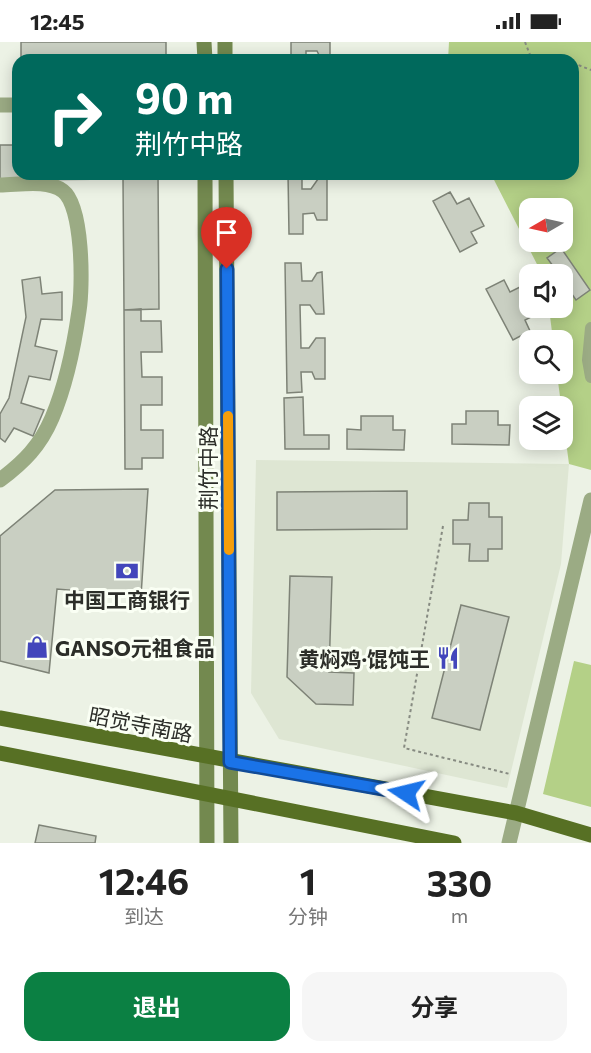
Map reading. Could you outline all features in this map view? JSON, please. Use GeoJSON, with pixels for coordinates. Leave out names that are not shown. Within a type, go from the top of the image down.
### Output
{"type":"FeatureCollection","features":[{"type":"Feature","properties":{"kind":"main road","name":"荆竹中路"},"geometry":{"type":"LineString","coordinates":[[206,180],[205,757],[207,843]]}},
{"type":"Feature","properties":{"kind":"main road","name":"荆竹中路"},"geometry":{"type":"LineString","coordinates":[[226,180],[231,843]]}},
{"type":"Feature","properties":{"kind":"main road","name":"昭觉寺南路"},"geometry":{"type":"LineString","coordinates":[[0,718],[516,813],[591,835]]}},
{"type":"Feature","properties":{"kind":"main road"},"geometry":{"type":"LineString","coordinates":[[3,756],[206,793],[454,843]]}},
{"type":"Feature","properties":{"kind":"street"},"geometry":{"type":"LineString","coordinates":[[0,185],[51,184],[64,192],[73,202],[79,238],[80,309],[68,366],[52,419],[27,460],[0,480]]}},
{"type":"Feature","properties":{"kind":"street"},"geometry":{"type":"LineString","coordinates":[[591,328],[588,360],[591,377]]}},
{"type":"Feature","properties":{"kind":"street"},"geometry":{"type":"LineString","coordinates":[[509,843],[591,500]]}},
{"type":"Feature","properties":{"kind":"path"},"geometry":{"type":"LineString","coordinates":[[443,526],[404,748],[524,778]]}},
{"type":"Feature","properties":{"kind":"shaded area"},"geometry":{"type":"Polygon","coordinates":[[[256,460],[569,464],[561,564],[507,788],[279,739],[251,693],[256,460]]]}},
{"type":"Feature","properties":{"kind":"green space"},"geometry":{"type":"Polygon","coordinates":[[[449,42],[591,42],[591,470],[569,464],[567,450],[573,450],[573,396],[560,396],[558,384],[573,384],[573,330],[552,330],[550,318],[573,318],[573,264],[537,264],[531,252],[573,252],[573,198],[519,198],[519,229],[494,180],[579,180],[579,54],[448,54],[449,42]]]}},
{"type":"Feature","properties":{"kind":"green space"},"geometry":{"type":"Polygon","coordinates":[[[574,661],[591,665],[591,807],[543,794],[574,661]]]}},
{"type":"Feature","properties":{"kind":"building"},"geometry":{"type":"Polygon","coordinates":[[[21,42],[166,42],[166,54],[21,54],[21,42]]]}},
{"type":"Feature","properties":{"kind":"building"},"geometry":{"type":"Polygon","coordinates":[[[291,42],[330,42],[330,54],[306,51],[306,54],[291,54],[291,42]]]}},
{"type":"Feature","properties":{"kind":"building"},"geometry":{"type":"Polygon","coordinates":[[[0,145],[12,145],[12,180],[0,180],[0,145]]]}},
{"type":"Feature","properties":{"kind":"building"},"geometry":{"type":"Polygon","coordinates":[[[123,180],[158,180],[159,309],[124,310],[123,180]]]}},
{"type":"Feature","properties":{"kind":"building"},"geometry":{"type":"Polygon","coordinates":[[[288,180],[302,180],[302,189],[311,189],[317,180],[327,180],[327,220],[317,220],[314,213],[303,214],[303,234],[289,234],[288,180]]]}},
{"type":"Feature","properties":{"kind":"building"},"geometry":{"type":"Polygon","coordinates":[[[450,192],[457,204],[469,198],[484,226],[471,232],[477,243],[460,252],[433,201],[450,192]]]}},
{"type":"Feature","properties":{"kind":"building"},"geometry":{"type":"Polygon","coordinates":[[[555,252],[564,252],[572,264],[552,264],[547,258],[555,252]]]}},
{"type":"Feature","properties":{"kind":"building"},"geometry":{"type":"Polygon","coordinates":[[[285,263],[301,263],[302,281],[312,281],[317,273],[322,272],[324,314],[316,314],[310,305],[300,305],[301,348],[309,348],[316,338],[325,338],[325,379],[315,379],[312,372],[301,372],[302,392],[287,393],[285,263]]]}},
{"type":"Feature","properties":{"kind":"building"},"geometry":{"type":"Polygon","coordinates":[[[573,265],[590,290],[576,300],[573,296],[573,265]]]}},
{"type":"Feature","properties":{"kind":"building"},"geometry":{"type":"Polygon","coordinates":[[[40,277],[42,294],[62,292],[62,320],[41,319],[35,346],[57,351],[50,380],[29,376],[21,403],[44,410],[33,436],[14,428],[5,442],[0,438],[0,414],[9,398],[26,317],[22,280],[40,277]]]}},
{"type":"Feature","properties":{"kind":"building"},"geometry":{"type":"Polygon","coordinates":[[[504,280],[510,292],[519,288],[519,318],[529,318],[525,320],[530,330],[519,330],[519,337],[513,340],[486,289],[504,280]]]}},
{"type":"Feature","properties":{"kind":"building"},"geometry":{"type":"Polygon","coordinates":[[[141,309],[141,321],[161,321],[162,352],[141,352],[142,377],[162,377],[162,405],[141,405],[141,430],[163,430],[163,458],[142,458],[142,469],[125,469],[124,310],[141,309]]]}},
{"type":"Feature","properties":{"kind":"building"},"geometry":{"type":"Polygon","coordinates":[[[303,397],[304,435],[329,435],[329,449],[285,449],[284,398],[303,397]]]}},
{"type":"Feature","properties":{"kind":"building"},"geometry":{"type":"Polygon","coordinates":[[[466,411],[498,411],[498,425],[510,425],[509,445],[452,444],[452,424],[466,424],[466,411]]]}},
{"type":"Feature","properties":{"kind":"building"},"geometry":{"type":"Polygon","coordinates":[[[361,416],[393,416],[393,430],[405,430],[404,450],[347,449],[347,429],[361,430],[361,416]]]}},
{"type":"Feature","properties":{"kind":"building"},"geometry":{"type":"Polygon","coordinates":[[[148,489],[141,596],[57,589],[49,673],[0,661],[0,536],[55,490],[148,489]]]}},
{"type":"Feature","properties":{"kind":"building"},"geometry":{"type":"Polygon","coordinates":[[[407,491],[407,529],[277,530],[277,492],[407,491]]]}},
{"type":"Feature","properties":{"kind":"building"},"geometry":{"type":"Polygon","coordinates":[[[469,503],[489,503],[489,517],[502,517],[502,549],[488,549],[488,561],[469,561],[470,544],[453,544],[453,520],[468,520],[469,503]]]}},
{"type":"Feature","properties":{"kind":"building"},"geometry":{"type":"Polygon","coordinates":[[[290,576],[332,577],[329,672],[354,673],[353,705],[316,704],[287,677],[290,576]]]}},
{"type":"Feature","properties":{"kind":"building"},"geometry":{"type":"Polygon","coordinates":[[[461,605],[509,617],[480,730],[432,718],[461,605]]]}},
{"type":"Feature","properties":{"kind":"building"},"geometry":{"type":"Polygon","coordinates":[[[39,825],[96,836],[95,843],[35,843],[39,825]]]}},
{"type":"Feature","properties":{"kind":"slow traffic"},"geometry":{"type":"LineString","coordinates":[[228,416],[229,550]]}},
{"type":"Feature","properties":{"kind":"place","name":"中国工商银行"},"geometry":{"type":"Point","coordinates":[127,571]}},
{"type":"Feature","properties":{"kind":"place","name":"GANSO元祖食品"},"geometry":{"type":"Point","coordinates":[37,647]}},
{"type":"Feature","properties":{"kind":"place","name":"黄焖鸡·馄饨王"},"geometry":{"type":"Point","coordinates":[448,658]}},
{"type":"Feature","properties":{"kind":"route"},"geometry":{"type":"LineString","coordinates":[[227,269],[230,762],[406,793]]}}]}
